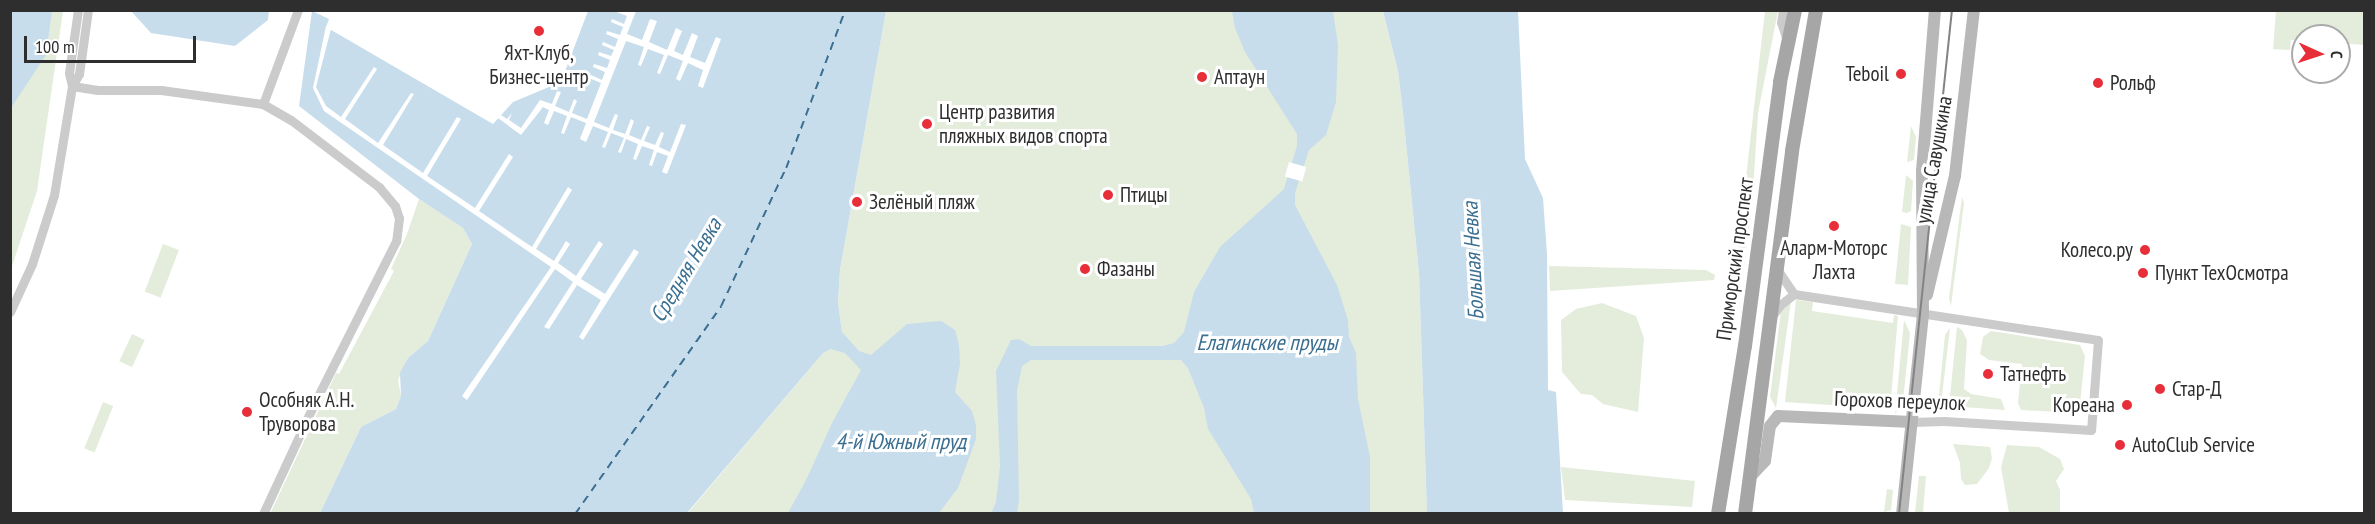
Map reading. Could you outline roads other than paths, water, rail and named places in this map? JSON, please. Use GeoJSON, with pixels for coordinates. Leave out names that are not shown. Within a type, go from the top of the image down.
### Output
{"type":"FeatureCollection","features":[{"type":"Feature","properties":{"kind":"main road","name":"Приморский проспект"},"geometry":{"type":"LineString","coordinates":[[1718,513],[1745,346],[1779,93],[1795,10]]}},
{"type":"Feature","properties":{"kind":"main road","name":"Приморский проспект"},"geometry":{"type":"LineString","coordinates":[[1745,513],[1802,78],[1816,10]]}},
{"type":"Feature","properties":{"kind":"main road","name":"улица Савушкина"},"geometry":{"type":"LineString","coordinates":[[1902,513],[1923,314],[1922,171],[1935,10]]}},
{"type":"Feature","properties":{"kind":"main road","name":"улица Савушкина"},"geometry":{"type":"LineString","coordinates":[[1923,314],[1955,176],[1974,10]]}},
{"type":"Feature","properties":{"kind":"main road","name":"Горохов переулок"},"geometry":{"type":"LineString","coordinates":[[1750,477],[1765,461],[1770,426],[1778,416],[1912,422]]}},
{"type":"Feature","properties":{"kind":"street"},"geometry":{"type":"LineString","coordinates":[[10,312],[32,264],[54,195],[72,86],[69,73],[78,10]]}},
{"type":"Feature","properties":{"kind":"street"},"geometry":{"type":"LineString","coordinates":[[72,86],[80,74],[88,10]]}},
{"type":"Feature","properties":{"kind":"street"},"geometry":{"type":"LineString","coordinates":[[263,104],[298,10]]}},
{"type":"Feature","properties":{"kind":"street"},"geometry":{"type":"LineString","coordinates":[[1783,10],[1781,22],[1788,44]]}},
{"type":"Feature","properties":{"kind":"street"},"geometry":{"type":"LineString","coordinates":[[72,86],[98,90],[161,90],[263,104],[291,120],[379,188],[395,206],[399,232],[263,513]]}},
{"type":"Feature","properties":{"kind":"street"},"geometry":{"type":"LineString","coordinates":[[1777,267],[1783,280],[1794,294],[1923,314]]}},
{"type":"Feature","properties":{"kind":"street"},"geometry":{"type":"LineString","coordinates":[[1770,319],[1780,305],[1794,294]]}},
{"type":"Feature","properties":{"kind":"street","name":"Горохов переулок"},"geometry":{"type":"LineString","coordinates":[[1912,422],[2091,430],[2098,340],[1923,314]]}},
{"type":"Feature","properties":{"kind":"water"},"geometry":{"type":"Polygon","coordinates":[[[11,10],[52,11],[46,55],[11,108],[11,10]]]}},
{"type":"Feature","properties":{"kind":"water"},"geometry":{"type":"Polygon","coordinates":[[[131,11],[269,11],[268,20],[235,46],[151,33],[131,11]]]}},
{"type":"Feature","properties":{"kind":"water"},"geometry":{"type":"Polygon","coordinates":[[[312,11],[329,19],[326,27],[493,124],[513,102],[561,82],[588,11],[886,11],[840,270],[838,303],[842,332],[859,351],[871,355],[907,324],[941,321],[955,330],[960,364],[955,392],[972,411],[976,425],[976,439],[958,488],[939,513],[788,513],[861,370],[845,353],[831,349],[823,353],[687,513],[320,513],[361,427],[396,409],[401,396],[400,373],[408,358],[428,341],[472,244],[463,228],[419,199],[299,106],[312,11]]]}},
{"type":"Feature","properties":{"kind":"water","name":"Елагинские пруды"},"geometry":{"type":"Polygon","coordinates":[[[1232,11],[1333,11],[1338,45],[1336,102],[1326,135],[1309,150],[1295,193],[1295,205],[1337,285],[1348,320],[1349,337],[1356,353],[1358,399],[1370,457],[1370,513],[1254,513],[1251,499],[1208,429],[1204,408],[1188,368],[1181,360],[1031,360],[1022,366],[1017,391],[1019,500],[1017,513],[991,514],[996,502],[1000,466],[996,371],[1011,340],[1019,339],[1031,346],[1163,346],[1174,343],[1184,332],[1194,292],[1220,247],[1284,189],[1297,146],[1297,134],[1245,52],[1235,28],[1232,11]]]}},
{"type":"Feature","properties":{"kind":"water","name":"Большая Невка"},"geometry":{"type":"Polygon","coordinates":[[[1383,11],[1518,11],[1525,159],[1543,198],[1547,254],[1548,390],[1556,392],[1563,513],[1427,513],[1419,273],[1398,71],[1383,11]]]}},
{"type":"Feature","properties":{"kind":"tram line"},"geometry":{"type":"LineString","coordinates":[[1899,514],[1952,10]]}},
{"type":"Feature","properties":{"kind":"place","name":"Яхт-Клуб, Бизнес-центр"},"geometry":{"type":"Point","coordinates":[539,31]}},
{"type":"Feature","properties":{"kind":"place","name":"Teboil"},"geometry":{"type":"Point","coordinates":[1901,74]}},
{"type":"Feature","properties":{"kind":"place","name":"Аптаун"},"geometry":{"type":"Point","coordinates":[1202,77]}},
{"type":"Feature","properties":{"kind":"place","name":"Рольф"},"geometry":{"type":"Point","coordinates":[2098,83]}},
{"type":"Feature","properties":{"kind":"place","name":"Центр развития пляжных видов спорта"},"geometry":{"type":"Point","coordinates":[927,124]}},
{"type":"Feature","properties":{"kind":"place","name":"Птицы"},"geometry":{"type":"Point","coordinates":[1108,195]}},
{"type":"Feature","properties":{"kind":"place","name":"Зелёный пляж"},"geometry":{"type":"Point","coordinates":[857,202]}},
{"type":"Feature","properties":{"kind":"place","name":"Аларм-Моторс Лахта"},"geometry":{"type":"Point","coordinates":[1834,226]}},
{"type":"Feature","properties":{"kind":"place","name":"Колесо.ру"},"geometry":{"type":"Point","coordinates":[2145,250]}},
{"type":"Feature","properties":{"kind":"place","name":"Фазаны"},"geometry":{"type":"Point","coordinates":[1085,269]}},
{"type":"Feature","properties":{"kind":"place","name":"Пункт ТехОсмотра"},"geometry":{"type":"Point","coordinates":[2143,273]}},
{"type":"Feature","properties":{"kind":"place","name":"Татнефть"},"geometry":{"type":"Point","coordinates":[1988,374]}},
{"type":"Feature","properties":{"kind":"place","name":"Стар-Д"},"geometry":{"type":"Point","coordinates":[2160,389]}},
{"type":"Feature","properties":{"kind":"place","name":"Кореана"},"geometry":{"type":"Point","coordinates":[2127,405]}},
{"type":"Feature","properties":{"kind":"place","name":"Особняк А.Н. Труворова"},"geometry":{"type":"Point","coordinates":[247,412]}},
{"type":"Feature","properties":{"kind":"place","name":"AutoClub Service"},"geometry":{"type":"Point","coordinates":[2120,445]}},
{"type":"Feature","properties":{"kind":"water label","name":"Средняя Невка"},"geometry":{"type":"Point","coordinates":[686,270]}},
{"type":"Feature","properties":{"kind":"water label","name":"4-й Южный пруд"},"geometry":{"type":"Point","coordinates":[901,442]}}]}
